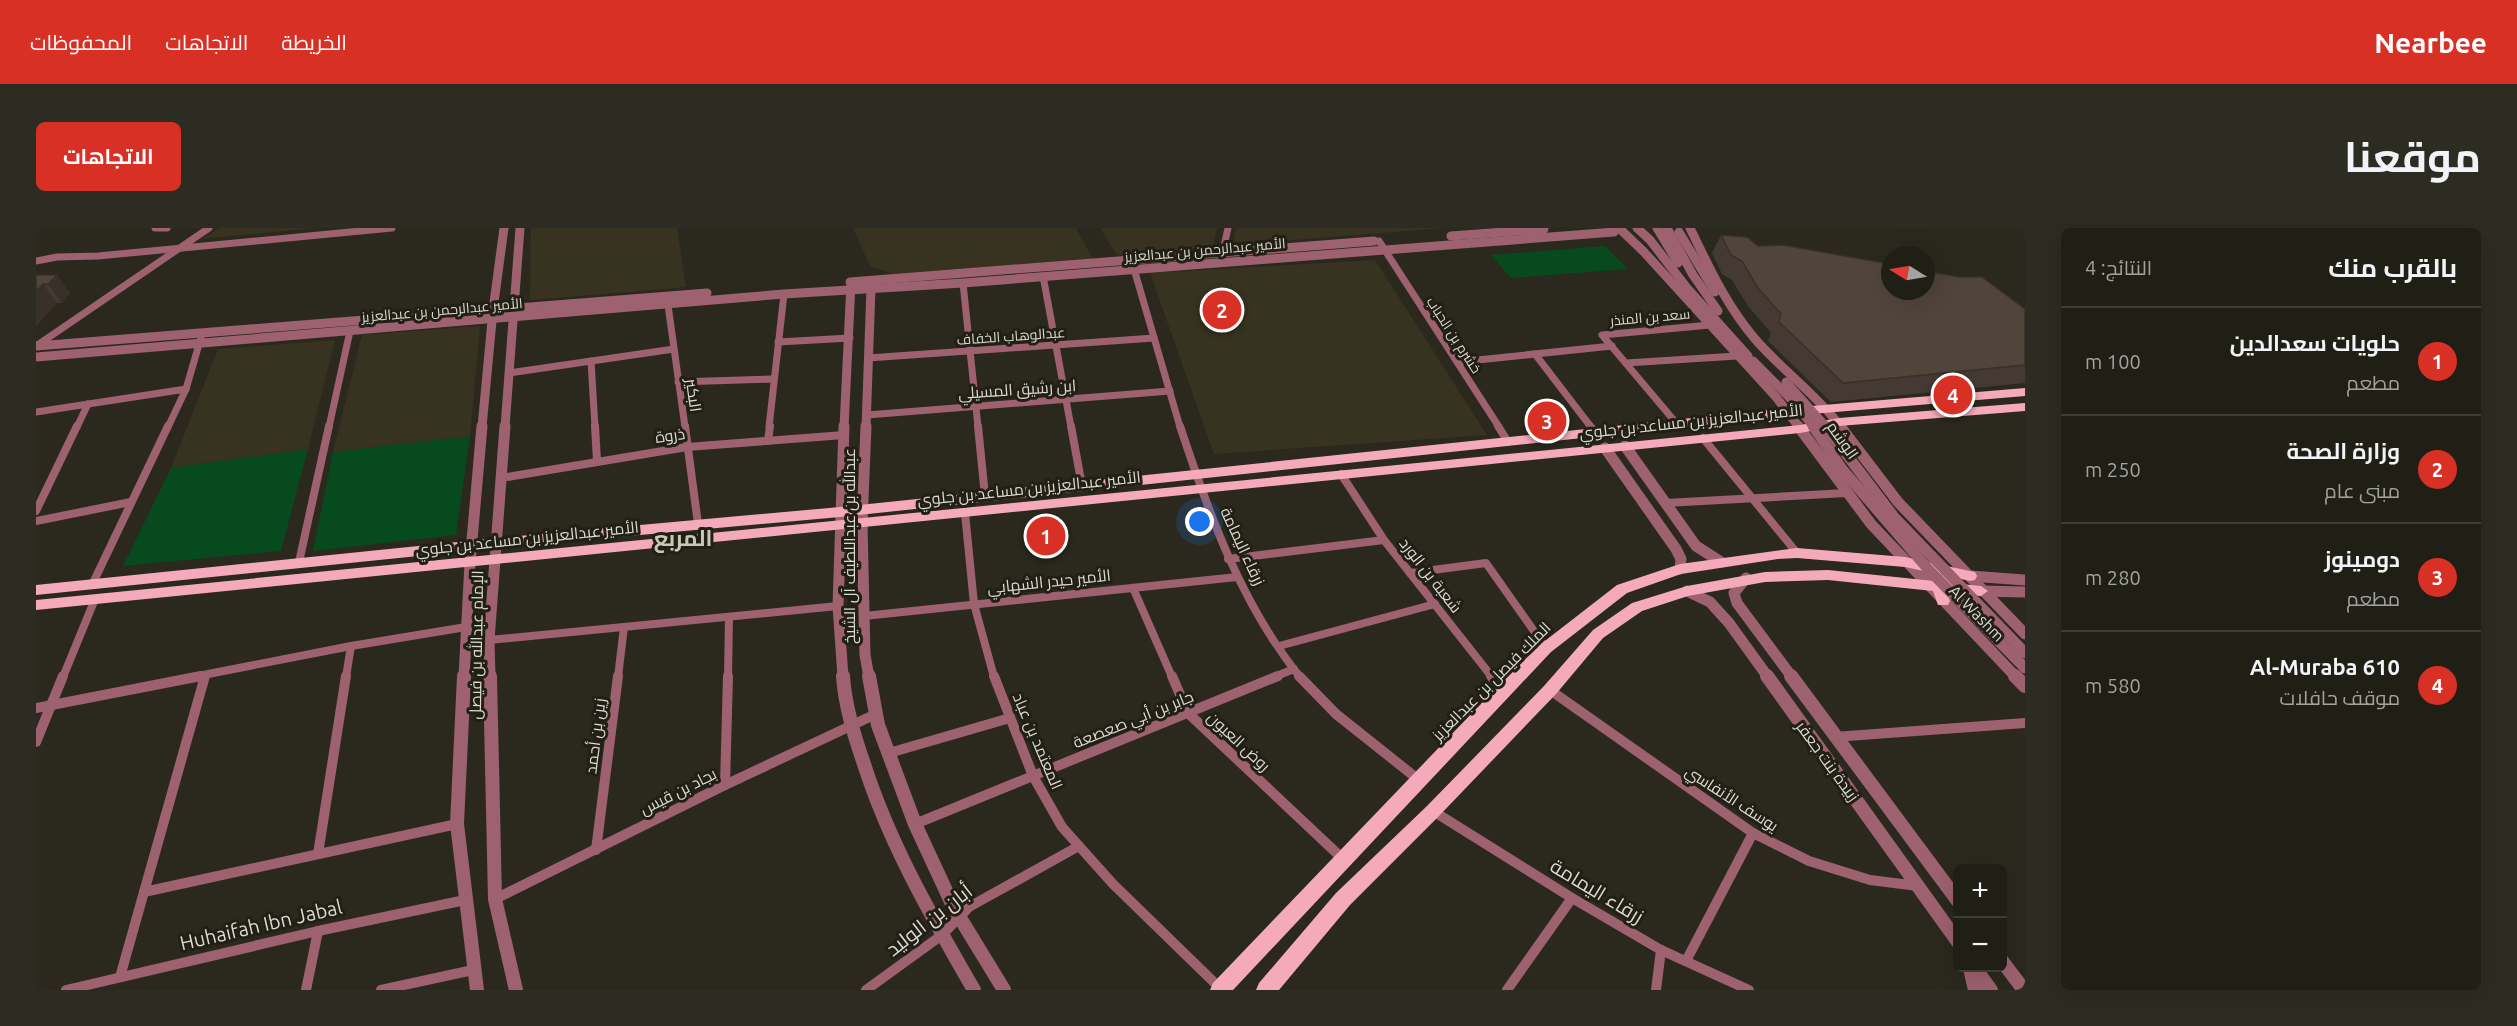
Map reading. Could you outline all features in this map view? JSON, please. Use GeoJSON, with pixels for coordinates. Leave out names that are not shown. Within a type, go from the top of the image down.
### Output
{"type":"FeatureCollection","features":[{"type":"Feature","properties":{"kind":"main road","name":"الأمير عبدالعزيز بن مساعد بن جلوي"},"geometry":{"type":"LineString","coordinates":[[36,605],[94,592],[299,562],[474,546],[495,550],[840,519],[864,509],[1788,412],[2025,392]]}},
{"type":"Feature","properties":{"kind":"main road","name":"الأمير عبدالعزيز بن مساعد بن جلوي"},"geometry":{"type":"LineString","coordinates":[[840,519],[862,524],[1800,429],[1839,422],[2025,407]]}},
{"type":"Feature","properties":{"kind":"main road"},"geometry":{"type":"LineString","coordinates":[[495,550],[698,524],[840,519]]}},
{"type":"Feature","properties":{"kind":"main road","name":"الأمير عبدالعزيز بن مساعد بن جلوي"},"geometry":{"type":"LineString","coordinates":[[36,590],[94,592],[470,563],[495,550]]}},
{"type":"Feature","properties":{"kind":"main road","name":"الملك فيصل بن عبدالعزيز"},"geometry":{"type":"LineString","coordinates":[[1221,990],[1546,648],[1622,589],[1680,569],[1797,553],[1903,558],[1970,576]]}},
{"type":"Feature","properties":{"kind":"main road"},"geometry":{"type":"LineString","coordinates":[[1903,558],[1936,583],[1943,601]]}},
{"type":"Feature","properties":{"kind":"main road"},"geometry":{"type":"LineString","coordinates":[[1266,990],[1343,899],[1433,811],[1550,690],[1598,634],[1637,607],[1687,591],[1746,578],[1828,574],[1936,583],[1981,591]]}},
{"type":"Feature","properties":{"kind":"main road"},"geometry":{"type":"LineString","coordinates":[[1936,583],[1955,576],[1970,576]]}},
{"type":"Feature","properties":{"kind":"street"},"geometry":{"type":"LineString","coordinates":[[155,228],[166,229]]}},
{"type":"Feature","properties":{"kind":"street"},"geometry":{"type":"LineString","coordinates":[[36,346],[209,228]]}},
{"type":"Feature","properties":{"kind":"street"},"geometry":{"type":"LineString","coordinates":[[371,228],[380,230]]}},
{"type":"Feature","properties":{"kind":"street"},"geometry":{"type":"LineString","coordinates":[[36,261],[57,257],[98,256],[392,228]]}},
{"type":"Feature","properties":{"kind":"street","name":"الإمام عبدالله بن فيصل"},"geometry":{"type":"LineString","coordinates":[[477,990],[457,824],[470,563],[474,546],[493,314],[504,228]]}},
{"type":"Feature","properties":{"kind":"street","name":"الإمام عبدالله بن فيصل"},"geometry":{"type":"LineString","coordinates":[[516,990],[495,898],[489,640],[520,228]]}},
{"type":"Feature","properties":{"kind":"street"},"geometry":{"type":"LineString","coordinates":[[1223,251],[1228,228]]}},
{"type":"Feature","properties":{"kind":"street","name":"الأمير عبدالرحمن بن عبدالعزيز"},"geometry":{"type":"LineString","coordinates":[[870,284],[963,283],[1134,269],[1382,245],[1465,231],[1488,233],[1552,228]]}},
{"type":"Feature","properties":{"kind":"street","name":"الوشم"},"geometry":{"type":"LineString","coordinates":[[1637,228],[1650,240],[1687,288],[1758,361],[1809,406],[1894,517],[2025,653]]}},
{"type":"Feature","properties":{"kind":"street","name":"الوشم"},"geometry":{"type":"LineString","coordinates":[[1690,228],[1727,303],[1755,338],[1772,358],[1839,422],[1898,502],[1970,576]]}},
{"type":"Feature","properties":{"kind":"street"},"geometry":{"type":"LineString","coordinates":[[1614,229],[1672,282]]}},
{"type":"Feature","properties":{"kind":"street","name":"الأمير عبدالرحمن بن عبدالعزيز"},"geometry":{"type":"LineString","coordinates":[[870,284],[1223,251],[1496,241],[1614,229]]}},
{"type":"Feature","properties":{"kind":"street","name":"الوشم"},"geometry":{"type":"LineString","coordinates":[[1614,229],[1633,241],[1672,282],[1788,412],[1846,493],[1903,558]]}},
{"type":"Feature","properties":{"kind":"street"},"geometry":{"type":"LineString","coordinates":[[1666,229],[1687,288]]}},
{"type":"Feature","properties":{"kind":"street"},"geometry":{"type":"LineString","coordinates":[[1666,229],[1701,271],[1721,301],[1755,338]]}},
{"type":"Feature","properties":{"kind":"street","name":"الوشم"},"geometry":{"type":"LineString","coordinates":[[1666,229],[1709,299],[1818,432],[1842,469],[1928,569],[2025,668]]}},
{"type":"Feature","properties":{"kind":"street"},"geometry":{"type":"LineString","coordinates":[[1488,233],[1496,241]]}},
{"type":"Feature","properties":{"kind":"street","name":"خشرم بن الحباب"},"geometry":{"type":"LineString","coordinates":[[1382,245],[1508,442]]}},
{"type":"Feature","properties":{"kind":"street"},"geometry":{"type":"LineString","coordinates":[[36,253],[57,257]]}},
{"type":"Feature","properties":{"kind":"street","name":"زرقاء اليمامة"},"geometry":{"type":"LineString","coordinates":[[1134,269],[1199,489],[1237,577],[1294,669],[1341,717],[1419,780]]}},
{"type":"Feature","properties":{"kind":"street"},"geometry":{"type":"LineString","coordinates":[[1043,276],[1082,486]]}},
{"type":"Feature","properties":{"kind":"street"},"geometry":{"type":"LineString","coordinates":[[963,283],[986,496]]}},
{"type":"Feature","properties":{"kind":"street"},"geometry":{"type":"LineString","coordinates":[[851,286],[870,284]]}},
{"type":"Feature","properties":{"kind":"street","name":"عبدالله بن عبداللطيف آل الشيخ"},"geometry":{"type":"LineString","coordinates":[[870,284],[862,524],[865,655],[876,714],[915,824],[960,919],[1004,990]]}},
{"type":"Feature","properties":{"kind":"street","name":"الأمير عبدالرحمن بن عبدالعزيز"},"geometry":{"type":"LineString","coordinates":[[514,313],[851,286]]}},
{"type":"Feature","properties":{"kind":"street","name":"الأمير عبدالرحمن بن عبدالعزيز"},"geometry":{"type":"LineString","coordinates":[[36,346],[493,314],[668,305],[851,286]]}},
{"type":"Feature","properties":{"kind":"street","name":"عبدالله بن عبداللطيف آل الشيخ"},"geometry":{"type":"LineString","coordinates":[[851,286],[838,606],[844,692],[851,725],[878,807],[918,893],[974,990]]}},
{"type":"Feature","properties":{"kind":"street"},"geometry":{"type":"LineString","coordinates":[[768,441],[784,294]]}},
{"type":"Feature","properties":{"kind":"street","name":"البكير"},"geometry":{"type":"LineString","coordinates":[[668,305],[698,524]]}},
{"type":"Feature","properties":{"kind":"street","name":"الأمير عبدالرحمن بن عبدالعزيز"},"geometry":{"type":"LineString","coordinates":[[37,360],[350,331],[493,314]]}},
{"type":"Feature","properties":{"kind":"street","name":"سعد بن المنذر"},"geometry":{"type":"LineString","coordinates":[[1677,424],[1602,334],[1710,325]]}},
{"type":"Feature","properties":{"kind":"street"},"geometry":{"type":"LineString","coordinates":[[299,562],[350,331]]}},
{"type":"Feature","properties":{"kind":"street"},"geometry":{"type":"LineString","coordinates":[[36,742],[131,502],[186,389],[202,334]]}},
{"type":"Feature","properties":{"kind":"street"},"geometry":{"type":"LineString","coordinates":[[778,342],[850,338]]}},
{"type":"Feature","properties":{"kind":"street","name":"عبدالوهاب الخفاف"},"geometry":{"type":"LineString","coordinates":[[868,358],[1154,338]]}},
{"type":"Feature","properties":{"kind":"street"},"geometry":{"type":"LineString","coordinates":[[1458,362],[1612,346]]}},
{"type":"Feature","properties":{"kind":"street"},"geometry":{"type":"LineString","coordinates":[[509,374],[674,349]]}},
{"type":"Feature","properties":{"kind":"street"},"geometry":{"type":"LineString","coordinates":[[1535,354],[1595,432]]}},
{"type":"Feature","properties":{"kind":"street"},"geometry":{"type":"LineString","coordinates":[[1626,363],[1737,356]]}},
{"type":"Feature","properties":{"kind":"street"},"geometry":{"type":"LineString","coordinates":[[591,361],[597,461]]}},
{"type":"Feature","properties":{"kind":"street"},"geometry":{"type":"LineString","coordinates":[[678,382],[774,379]]}},
{"type":"Feature","properties":{"kind":"street"},"geometry":{"type":"LineString","coordinates":[[36,412],[186,389]]}},
{"type":"Feature","properties":{"kind":"street","name":"ابن رشيق المسيلي"},"geometry":{"type":"LineString","coordinates":[[867,415],[1170,391]]}},
{"type":"Feature","properties":{"kind":"street"},"geometry":{"type":"LineString","coordinates":[[485,407],[489,411],[496,411],[505,407],[507,402]]}},
{"type":"Feature","properties":{"kind":"street"},"geometry":{"type":"LineString","coordinates":[[36,511],[88,404]]}},
{"type":"Feature","properties":{"kind":"street"},"geometry":{"type":"LineString","coordinates":[[483,436],[486,430],[494,427],[502,427],[504,430]]}},
{"type":"Feature","properties":{"kind":"street","name":"ذروة"},"geometry":{"type":"LineString","coordinates":[[501,478],[687,447],[844,435]]}},
{"type":"Feature","properties":{"kind":"street"},"geometry":{"type":"LineString","coordinates":[[1703,438],[1797,553]]}},
{"type":"Feature","properties":{"kind":"street"},"geometry":{"type":"LineString","coordinates":[[1625,446],[1689,536],[1704,552],[1721,562]]}},
{"type":"Feature","properties":{"kind":"street"},"geometry":{"type":"LineString","coordinates":[[1605,448],[1668,538],[1681,559],[1680,569]]}},
{"type":"Feature","properties":{"kind":"street","name":"شعبة بن الورد"},"geometry":{"type":"LineString","coordinates":[[1341,474],[1384,540],[1503,691]]}},
{"type":"Feature","properties":{"kind":"street"},"geometry":{"type":"LineString","coordinates":[[1666,503],[1846,493]]}},
{"type":"Feature","properties":{"kind":"street"},"geometry":{"type":"LineString","coordinates":[[36,521],[131,502]]}},
{"type":"Feature","properties":{"kind":"street","name":"المعتمد بن عباد"},"geometry":{"type":"LineString","coordinates":[[965,513],[974,604],[995,679],[1033,776],[1062,827],[1113,884],[1221,990]]}},
{"type":"Feature","properties":{"kind":"street"},"geometry":{"type":"LineString","coordinates":[[1668,538],[1684,545],[1690,541],[1689,536]]}},
{"type":"Feature","properties":{"kind":"street"},"geometry":{"type":"LineString","coordinates":[[1228,559],[1384,540]]}},
{"type":"Feature","properties":{"kind":"street"},"geometry":{"type":"LineString","coordinates":[[1903,558],[1932,563],[1943,558],[1941,547]]}},
{"type":"Feature","properties":{"kind":"street"},"geometry":{"type":"LineString","coordinates":[[1410,573],[1486,563],[1546,648]]}},
{"type":"Feature","properties":{"kind":"street"},"geometry":{"type":"LineString","coordinates":[[1970,576],[2025,580]]}},
{"type":"Feature","properties":{"kind":"street","name":"Al Washm"},"geometry":{"type":"LineString","coordinates":[[1970,576],[1981,591],[2025,634]]}},
{"type":"Feature","properties":{"kind":"street","name":"الأمير حيدر الشهابي"},"geometry":{"type":"LineString","coordinates":[[864,616],[1237,577]]}},
{"type":"Feature","properties":{"kind":"street","name":"زبيدة بنت جعفر"},"geometry":{"type":"LineString","coordinates":[[1746,578],[1737,588],[1734,598],[1747,618],[1953,894]]}},
{"type":"Feature","properties":{"kind":"street","name":"روض العيون"},"geometry":{"type":"LineString","coordinates":[[1133,588],[1188,713],[1344,860]]}},
{"type":"Feature","properties":{"kind":"street","name":"زبيدة بنت جعفر"},"geometry":{"type":"LineString","coordinates":[[1687,591],[1710,602],[1729,623],[1953,935]]}},
{"type":"Feature","properties":{"kind":"street"},"geometry":{"type":"LineString","coordinates":[[1981,591],[2025,592]]}},
{"type":"Feature","properties":{"kind":"street","name":"Al Washm"},"geometry":{"type":"LineString","coordinates":[[1943,601],[2025,686]]}},
{"type":"Feature","properties":{"kind":"street"},"geometry":{"type":"LineString","coordinates":[[1279,646],[1435,604]]}},
{"type":"Feature","properties":{"kind":"street"},"geometry":{"type":"LineString","coordinates":[[489,640],[838,606]]}},
{"type":"Feature","properties":{"kind":"street"},"geometry":{"type":"LineString","coordinates":[[1729,623],[1727,615],[1731,612],[1747,618]]}},
{"type":"Feature","properties":{"kind":"street"},"geometry":{"type":"LineString","coordinates":[[724,784],[729,617]]}},
{"type":"Feature","properties":{"kind":"street"},"geometry":{"type":"LineString","coordinates":[[36,708],[351,646],[466,627]]}},
{"type":"Feature","properties":{"kind":"street","name":"زين بن أحمد"},"geometry":{"type":"LineString","coordinates":[[596,850],[624,627]]}},
{"type":"Feature","properties":{"kind":"street"},"geometry":{"type":"LineString","coordinates":[[2003,664],[1995,651],[2000,642],[2016,641],[2025,644]]}},
{"type":"Feature","properties":{"kind":"street"},"geometry":{"type":"LineString","coordinates":[[318,854],[351,646]]}},
{"type":"Feature","properties":{"kind":"street","name":"جابر بن أبي صعصعة"},"geometry":{"type":"LineString","coordinates":[[915,824],[1294,669]]}},
{"type":"Feature","properties":{"kind":"street"},"geometry":{"type":"LineString","coordinates":[[120,977],[205,675]]}},
{"type":"Feature","properties":{"kind":"street","name":"يوسف الأنفاسي"},"geometry":{"type":"LineString","coordinates":[[1550,690],[1753,833],[1809,861],[1870,880],[1918,886]]}},
{"type":"Feature","properties":{"kind":"street","name":"بجاد بن قيس"},"geometry":{"type":"LineString","coordinates":[[495,898],[596,850],[724,784],[876,714]]}},
{"type":"Feature","properties":{"kind":"street"},"geometry":{"type":"LineString","coordinates":[[889,753],[1010,718]]}},
{"type":"Feature","properties":{"kind":"street"},"geometry":{"type":"LineString","coordinates":[[1834,737],[2025,723]]}},
{"type":"Feature","properties":{"kind":"street","name":"زرقاء اليمامة"},"geometry":{"type":"LineString","coordinates":[[1433,811],[1572,898],[1661,950],[1749,990]]}},
{"type":"Feature","properties":{"kind":"street"},"geometry":{"type":"LineString","coordinates":[[144,892],[457,824]]}},
{"type":"Feature","properties":{"kind":"street"},"geometry":{"type":"LineString","coordinates":[[1686,961],[1753,833]]}},
{"type":"Feature","properties":{"kind":"street","name":"أبان بن الوليد"},"geometry":{"type":"LineString","coordinates":[[866,990],[942,935],[969,908],[1079,846]]}},
{"type":"Feature","properties":{"kind":"street"},"geometry":{"type":"LineString","coordinates":[[1507,990],[1572,898]]}},
{"type":"Feature","properties":{"kind":"street","name":"Huhaifah Ibn Jabal"},"geometry":{"type":"LineString","coordinates":[[66,990],[318,930],[465,900]]}},
{"type":"Feature","properties":{"kind":"street"},"geometry":{"type":"LineString","coordinates":[[306,990],[318,930]]}},
{"type":"Feature","properties":{"kind":"street"},"geometry":{"type":"LineString","coordinates":[[1656,990],[1661,950]]}},
{"type":"Feature","properties":{"kind":"street"},"geometry":{"type":"LineString","coordinates":[[2007,965],[2019,976],[2024,990]]}},
{"type":"Feature","properties":{"kind":"street"},"geometry":{"type":"LineString","coordinates":[[381,990],[473,970]]}},
{"type":"Feature","properties":{"kind":"street"},"geometry":{"type":"LineString","coordinates":[[1971,972],[1975,990]]}},
{"type":"Feature","properties":{"kind":"street"},"geometry":{"type":"LineString","coordinates":[[1978,972],[1991,990]]}},
{"type":"Feature","properties":{"kind":"shaded area"},"geometry":{"type":"Polygon","coordinates":[[[219,228],[315,228],[202,239],[219,228]]]}},
{"type":"Feature","properties":{"kind":"shaded area"},"geometry":{"type":"Polygon","coordinates":[[[531,228],[677,228],[686,287],[530,300],[531,228]]]}},
{"type":"Feature","properties":{"kind":"shaded area"},"geometry":{"type":"Polygon","coordinates":[[[853,228],[1076,228],[1093,259],[893,274],[870,266],[853,228]]]}},
{"type":"Feature","properties":{"kind":"shaded area"},"geometry":{"type":"Polygon","coordinates":[[[1100,228],[1217,228],[1213,247],[1117,255],[1100,228]]]}},
{"type":"Feature","properties":{"kind":"shaded area"},"geometry":{"type":"Polygon","coordinates":[[[1236,228],[1444,228],[1233,245],[1236,228]]]}},
{"type":"Feature","properties":{"kind":"shaded area"},"geometry":{"type":"Polygon","coordinates":[[[1375,260],[1487,435],[1214,454],[1150,273],[1375,260]]]}},
{"type":"Feature","properties":{"kind":"shaded area"},"geometry":{"type":"Polygon","coordinates":[[[480,326],[470,436],[333,452],[362,335],[480,326]]]}},
{"type":"Feature","properties":{"kind":"shaded area"},"geometry":{"type":"Polygon","coordinates":[[[335,340],[308,449],[171,468],[218,349],[335,340]]]}},
{"type":"Feature","properties":{"kind":"green space"},"geometry":{"type":"Polygon","coordinates":[[[1605,246],[1628,269],[1511,278],[1491,255],[1605,246]]]}},
{"type":"Feature","properties":{"kind":"green space"},"geometry":{"type":"Polygon","coordinates":[[[470,436],[456,535],[313,551],[333,452],[470,436]]]}},
{"type":"Feature","properties":{"kind":"green space"},"geometry":{"type":"Polygon","coordinates":[[[308,449],[281,551],[123,566],[171,468],[308,449]]]}},
{"type":"Feature","properties":{"kind":"building"},"geometry":{"type":"Polygon","coordinates":[[[1721,235],[1747,237],[1758,246],[1783,245],[1881,262],[1881,300],[1935,300],[1935,273],[1960,277],[1982,277],[2025,309],[2025,365],[1843,383],[1779,322],[1781,314],[1758,288],[1742,261],[1731,255],[1721,235]]]}},
{"type":"Feature","properties":{"kind":"building"},"geometry":{"type":"Polygon","coordinates":[[[36,275],[57,275],[48,284],[43,284],[36,292],[36,275]]]}},
{"type":"Feature","properties":{"kind":"place","name":"وزارة الصحة"},"geometry":{"type":"Point","coordinates":[1222,310]}},
{"type":"Feature","properties":{"kind":"place","name":"Al-Muraba 610"},"geometry":{"type":"Point","coordinates":[1953,395]}},
{"type":"Feature","properties":{"kind":"place","name":"دومينوز"},"geometry":{"type":"Point","coordinates":[1547,421]}},
{"type":"Feature","properties":{"kind":"place","name":"حلويات سعدالدين"},"geometry":{"type":"Point","coordinates":[1046,536]}},
{"type":"Feature","properties":{"kind":"district","name":"المربع"},"geometry":{"type":"Point","coordinates":[683,538]}}]}
